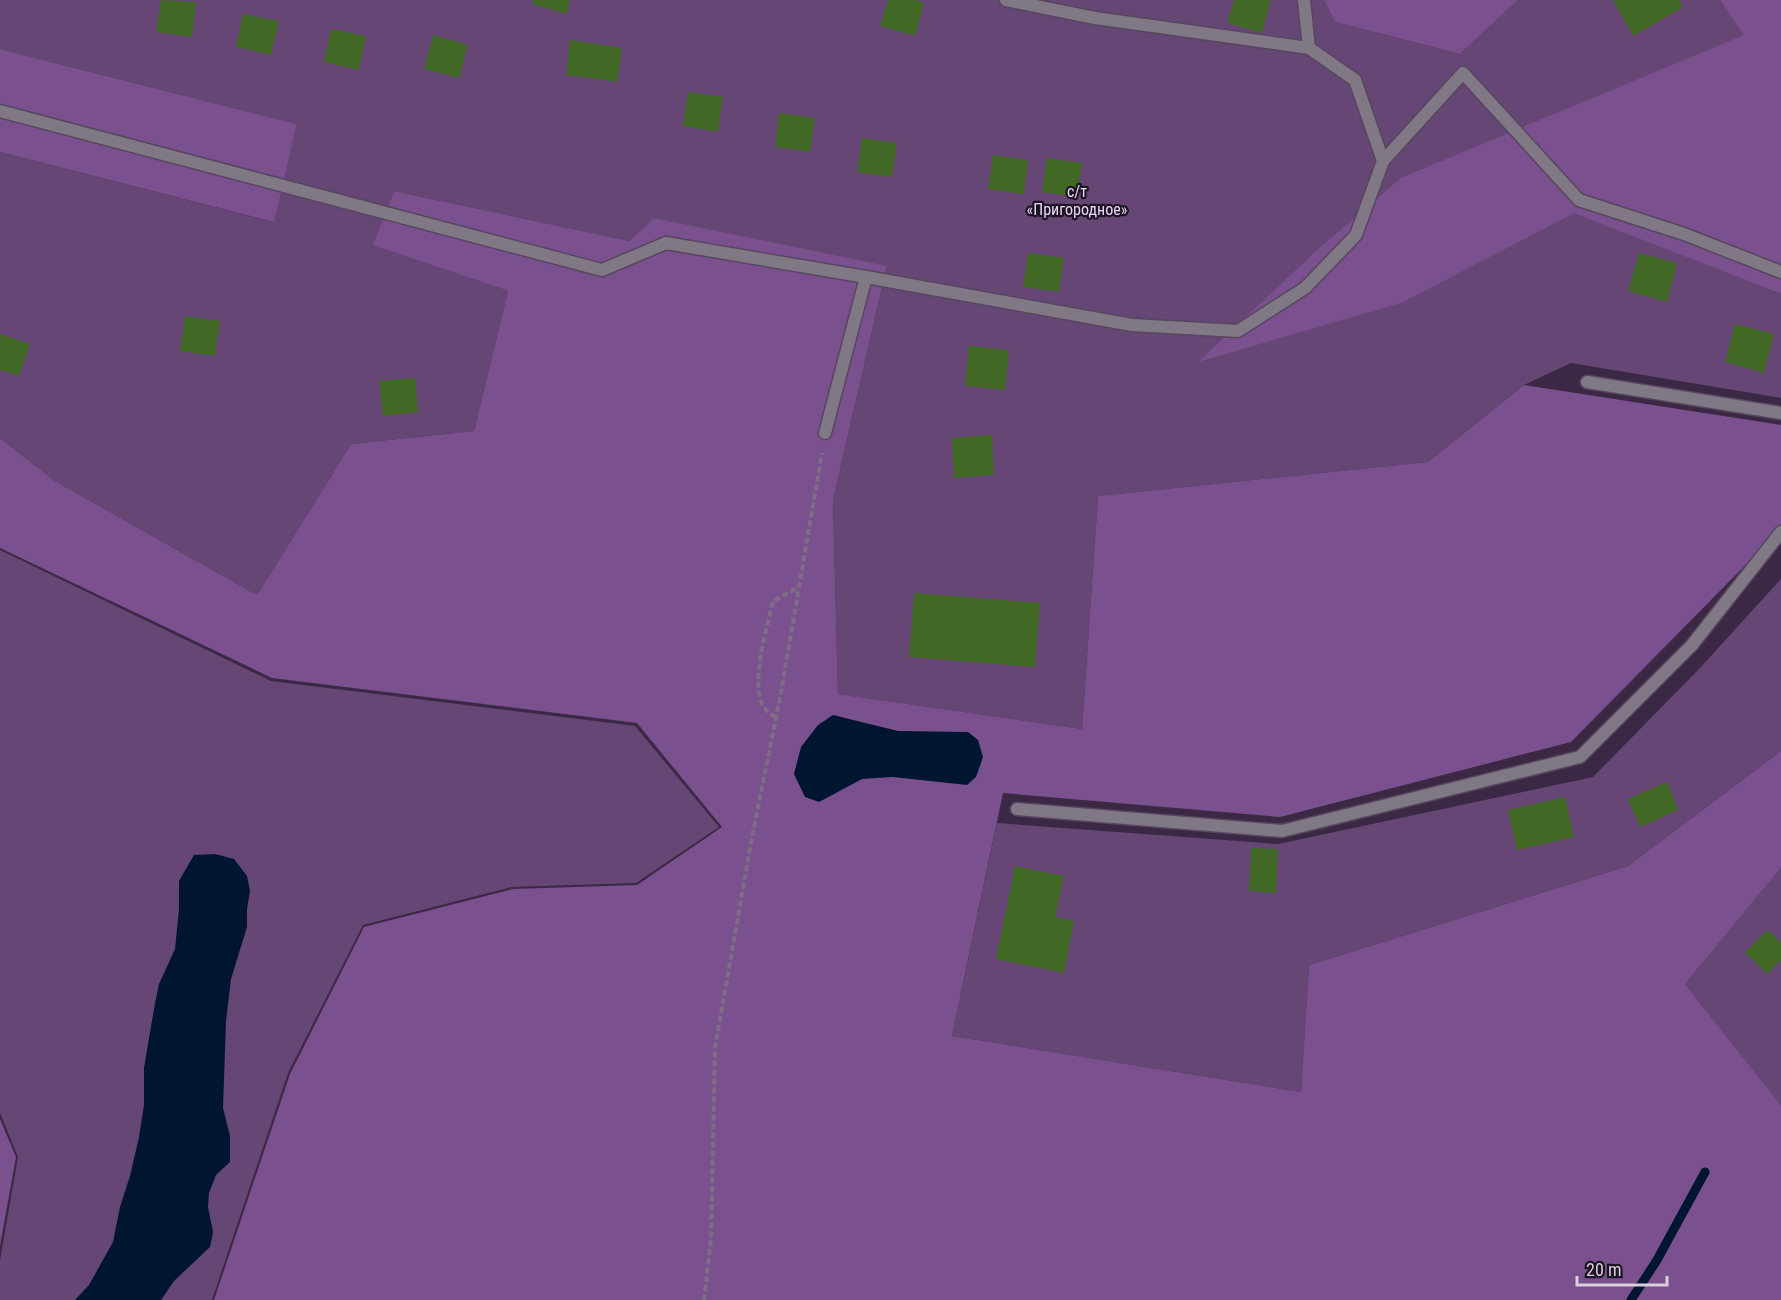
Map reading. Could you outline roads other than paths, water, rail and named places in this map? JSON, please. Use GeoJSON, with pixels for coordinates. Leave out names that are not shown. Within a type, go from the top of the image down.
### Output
{"type":"FeatureCollection","features":[{"type":"Feature","properties":{"kind":"street"},"geometry":{"type":"LineString","coordinates":[[1006,0],[1095,18],[1309,48],[1355,80],[1383,160]]}},
{"type":"Feature","properties":{"kind":"street"},"geometry":{"type":"LineString","coordinates":[[1304,0],[1309,48]]}},
{"type":"Feature","properties":{"kind":"street"},"geometry":{"type":"LineString","coordinates":[[0,111],[602,270],[666,243],[1132,325],[1238,331],[1305,288],[1356,235],[1383,160],[1463,73],[1579,200],[1684,234],[1781,272]]}},
{"type":"Feature","properties":{"kind":"street"},"geometry":{"type":"LineString","coordinates":[[825,433],[866,277]]}},
{"type":"Feature","properties":{"kind":"street"},"geometry":{"type":"LineString","coordinates":[[1587,382],[1781,413]]}},
{"type":"Feature","properties":{"kind":"street"},"geometry":{"type":"LineString","coordinates":[[1017,809],[1282,831],[1580,757],[1692,645],[1781,532]]}},
{"type":"Feature","properties":{"kind":"water"},"geometry":{"type":"Polygon","coordinates":[[[833,715],[898,731],[968,732],[978,740],[983,757],[976,777],[967,785],[893,777],[862,779],[819,802],[805,797],[794,774],[801,747],[818,725],[833,715]]]}},
{"type":"Feature","properties":{"kind":"water"},"geometry":{"type":"Polygon","coordinates":[[[215,854],[234,859],[247,876],[250,891],[247,927],[231,979],[226,1021],[223,1108],[230,1136],[230,1162],[216,1175],[209,1193],[208,1207],[213,1232],[210,1247],[174,1281],[161,1300],[75,1300],[89,1285],[113,1242],[120,1207],[130,1176],[144,1105],[144,1068],[155,1003],[159,984],[175,949],[179,881],[194,855],[215,854]]]}},
{"type":"Feature","properties":{"kind":"waterway"},"geometry":{"type":"LineString","coordinates":[[1631,1300],[1657,1260],[1705,1172]]}},
{"type":"Feature","properties":{"kind":"park label","name":"с/т «Пригородное»"},"geometry":{"type":"Point","coordinates":[1077,200]}}]}
